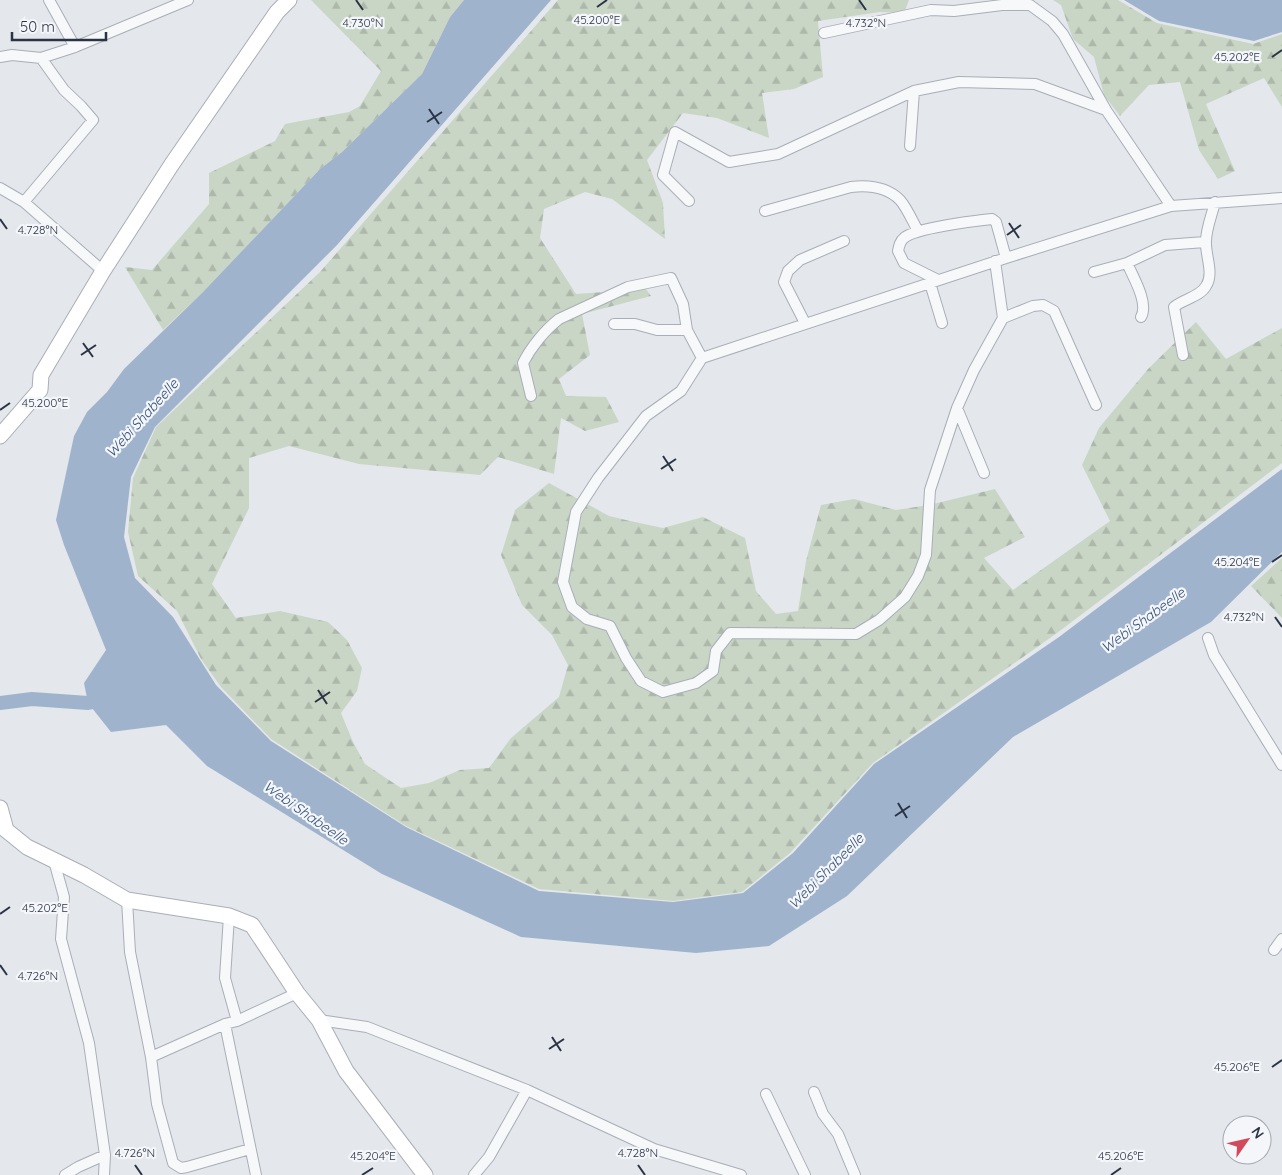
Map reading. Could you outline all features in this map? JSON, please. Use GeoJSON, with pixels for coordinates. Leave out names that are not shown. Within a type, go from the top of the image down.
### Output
{"type":"FeatureCollection","features":[{"type":"Feature","properties":{"kind":"street"},"geometry":{"type":"LineString","coordinates":[[49,0],[75,47]]}},
{"type":"Feature","properties":{"kind":"street"},"geometry":{"type":"LineString","coordinates":[[0,57],[41,58],[75,47],[188,0]]}},
{"type":"Feature","properties":{"kind":"street"},"geometry":{"type":"LineString","coordinates":[[0,436],[40,390],[41,375],[103,271],[172,164],[277,12],[289,0]]}},
{"type":"Feature","properties":{"kind":"street"},"geometry":{"type":"LineString","coordinates":[[824,33],[931,10],[954,11],[1002,5],[1030,5],[1052,21],[1063,34],[1106,110],[1171,206]]}},
{"type":"Feature","properties":{"kind":"street"},"geometry":{"type":"LineString","coordinates":[[24,202],[93,120],[82,106],[64,90],[41,58]]}},
{"type":"Feature","properties":{"kind":"street"},"geometry":{"type":"LineString","coordinates":[[689,200],[663,175],[675,132],[729,162],[778,154],[914,91],[959,82],[1035,84],[1106,110]]}},
{"type":"Feature","properties":{"kind":"street"},"geometry":{"type":"LineString","coordinates":[[910,146],[914,91]]}},
{"type":"Feature","properties":{"kind":"street"},"geometry":{"type":"LineString","coordinates":[[765,212],[851,187],[864,186],[880,188],[900,200],[918,231]]}},
{"type":"Feature","properties":{"kind":"street"},"geometry":{"type":"LineString","coordinates":[[0,188],[24,202],[103,271]]}},
{"type":"Feature","properties":{"kind":"street"},"geometry":{"type":"LineString","coordinates":[[1096,405],[1054,311],[1043,305],[1033,306],[1004,318],[974,370],[957,408],[930,490],[926,555],[918,576],[905,597],[879,620],[856,634],[730,633],[716,651],[713,671],[696,682],[663,692],[641,681],[610,626],[587,619],[572,607],[563,582],[576,512],[598,478],[638,425],[646,416],[681,391],[702,358],[995,261],[1171,206],[1282,198]]}},
{"type":"Feature","properties":{"kind":"street"},"geometry":{"type":"LineString","coordinates":[[1183,355],[1174,307],[1181,301],[1200,293],[1206,288],[1210,278],[1205,242],[1215,202]]}},
{"type":"Feature","properties":{"kind":"street"},"geometry":{"type":"LineString","coordinates":[[942,323],[934,281],[904,263],[898,252],[901,241],[906,236],[918,231],[992,219],[996,222],[1006,258]]}},
{"type":"Feature","properties":{"kind":"street"},"geometry":{"type":"LineString","coordinates":[[805,323],[784,282],[788,271],[800,260],[844,241]]}},
{"type":"Feature","properties":{"kind":"street"},"geometry":{"type":"LineString","coordinates":[[1094,272],[1127,263],[1165,245],[1205,242]]}},
{"type":"Feature","properties":{"kind":"street"},"geometry":{"type":"LineString","coordinates":[[995,261],[1004,318]]}},
{"type":"Feature","properties":{"kind":"street"},"geometry":{"type":"LineString","coordinates":[[1127,263],[1144,304],[1144,313],[1141,317]]}},
{"type":"Feature","properties":{"kind":"street"},"geometry":{"type":"LineString","coordinates":[[531,396],[523,363],[550,326],[559,319],[628,287],[671,278],[683,304],[686,330],[702,358]]}},
{"type":"Feature","properties":{"kind":"street"},"geometry":{"type":"LineString","coordinates":[[614,324],[635,324],[658,330],[686,330]]}},
{"type":"Feature","properties":{"kind":"street"},"geometry":{"type":"LineString","coordinates":[[957,408],[984,473]]}},
{"type":"Feature","properties":{"kind":"street"},"geometry":{"type":"LineString","coordinates":[[1208,638],[1214,655],[1282,764]]}},
{"type":"Feature","properties":{"kind":"street"},"geometry":{"type":"LineString","coordinates":[[0,810],[3,833],[27,848],[84,875],[127,900],[229,916],[252,925],[297,993],[319,1020],[346,1071],[425,1175]]}},
{"type":"Feature","properties":{"kind":"street"},"geometry":{"type":"LineString","coordinates":[[54,861],[64,897],[61,939],[89,1043],[104,1155],[104,1175]]}},
{"type":"Feature","properties":{"kind":"street"},"geometry":{"type":"LineString","coordinates":[[127,900],[130,952],[151,1056],[157,1104],[173,1163],[180,1168],[186,1167],[250,1148]]}},
{"type":"Feature","properties":{"kind":"street"},"geometry":{"type":"LineString","coordinates":[[229,916],[225,978],[237,1020]]}},
{"type":"Feature","properties":{"kind":"street"},"geometry":{"type":"LineString","coordinates":[[1274,950],[1282,938]]}},
{"type":"Feature","properties":{"kind":"street"},"geometry":{"type":"LineString","coordinates":[[151,1056],[297,993]]}},
{"type":"Feature","properties":{"kind":"street"},"geometry":{"type":"LineString","coordinates":[[319,1020],[367,1027],[527,1090],[654,1149],[741,1175]]}},
{"type":"Feature","properties":{"kind":"street"},"geometry":{"type":"LineString","coordinates":[[225,1024],[256,1175]]}},
{"type":"Feature","properties":{"kind":"street"},"geometry":{"type":"LineString","coordinates":[[474,1175],[489,1157],[527,1090]]}},
{"type":"Feature","properties":{"kind":"street"},"geometry":{"type":"LineString","coordinates":[[814,1092],[823,1114],[838,1134],[855,1175]]}},
{"type":"Feature","properties":{"kind":"street"},"geometry":{"type":"LineString","coordinates":[[766,1094],[805,1175]]}},
{"type":"Feature","properties":{"kind":"street"},"geometry":{"type":"LineString","coordinates":[[65,1175],[104,1155]]}},
{"type":"Feature","properties":{"kind":"green space"},"geometry":{"type":"Polygon","coordinates":[[[311,0],[464,0],[450,17],[422,74],[342,152],[320,169],[203,292],[163,330],[125,267],[152,270],[209,204],[209,173],[275,141],[285,124],[349,112],[360,106],[381,71],[311,0]]]}},
{"type":"Feature","properties":{"kind":"green space"},"geometry":{"type":"Polygon","coordinates":[[[558,0],[909,0],[904,13],[880,12],[818,21],[823,77],[794,89],[762,93],[769,138],[717,118],[683,113],[647,160],[663,203],[665,239],[612,199],[585,192],[544,209],[540,238],[576,294],[646,289],[651,296],[582,314],[590,355],[559,379],[566,396],[606,397],[619,422],[585,431],[561,418],[554,474],[498,457],[480,475],[359,464],[289,446],[249,458],[249,508],[212,584],[236,618],[280,611],[328,622],[347,640],[362,668],[357,691],[341,713],[365,764],[401,788],[429,783],[460,770],[489,768],[511,738],[559,697],[568,665],[552,635],[522,605],[501,555],[515,510],[549,483],[609,516],[663,528],[703,517],[745,538],[756,591],[776,614],[798,611],[806,561],[821,505],[854,499],[896,510],[929,505],[995,489],[1025,537],[984,558],[1013,590],[1110,521],[1082,465],[1099,428],[1148,369],[1196,322],[1226,359],[1282,328],[1282,463],[1057,633],[873,763],[790,853],[742,892],[673,901],[539,889],[406,826],[271,739],[221,687],[201,659],[177,611],[138,576],[128,532],[133,478],[156,427],[320,272],[558,0]]]}},
{"type":"Feature","properties":{"kind":"green space"},"geometry":{"type":"Polygon","coordinates":[[[1053,0],[1118,0],[1157,23],[1253,44],[1282,34],[1282,107],[1264,78],[1206,104],[1235,171],[1218,179],[1199,150],[1180,82],[1149,85],[1120,116],[1104,95],[1094,57],[1073,39],[1061,5],[1053,0]]]}},
{"type":"Feature","properties":{"kind":"green space"},"geometry":{"type":"Polygon","coordinates":[[[1282,558],[1282,618],[1251,586],[1282,558]]]}},
{"type":"Feature","properties":{"kind":"water","name":"Webi Shabeelle"},"geometry":{"type":"Polygon","coordinates":[[[464,0],[551,0],[337,245],[155,427],[131,477],[124,537],[135,578],[173,617],[216,685],[271,741],[406,827],[539,891],[673,902],[743,893],[793,853],[874,764],[1059,637],[1282,469],[1282,552],[1211,622],[1013,737],[847,896],[769,946],[696,953],[521,937],[382,874],[207,766],[166,725],[111,732],[88,703],[84,683],[106,650],[64,545],[56,520],[74,436],[87,412],[107,392],[124,369],[203,292],[320,169],[342,152],[422,74],[450,17],[464,0]]]}},
{"type":"Feature","properties":{"kind":"water"},"geometry":{"type":"Polygon","coordinates":[[[1124,0],[1282,0],[1282,32],[1254,41],[1159,21],[1124,0]]]}},
{"type":"Feature","properties":{"kind":"waterway"},"geometry":{"type":"LineString","coordinates":[[0,703],[32,699],[88,703],[106,699]]}}]}
